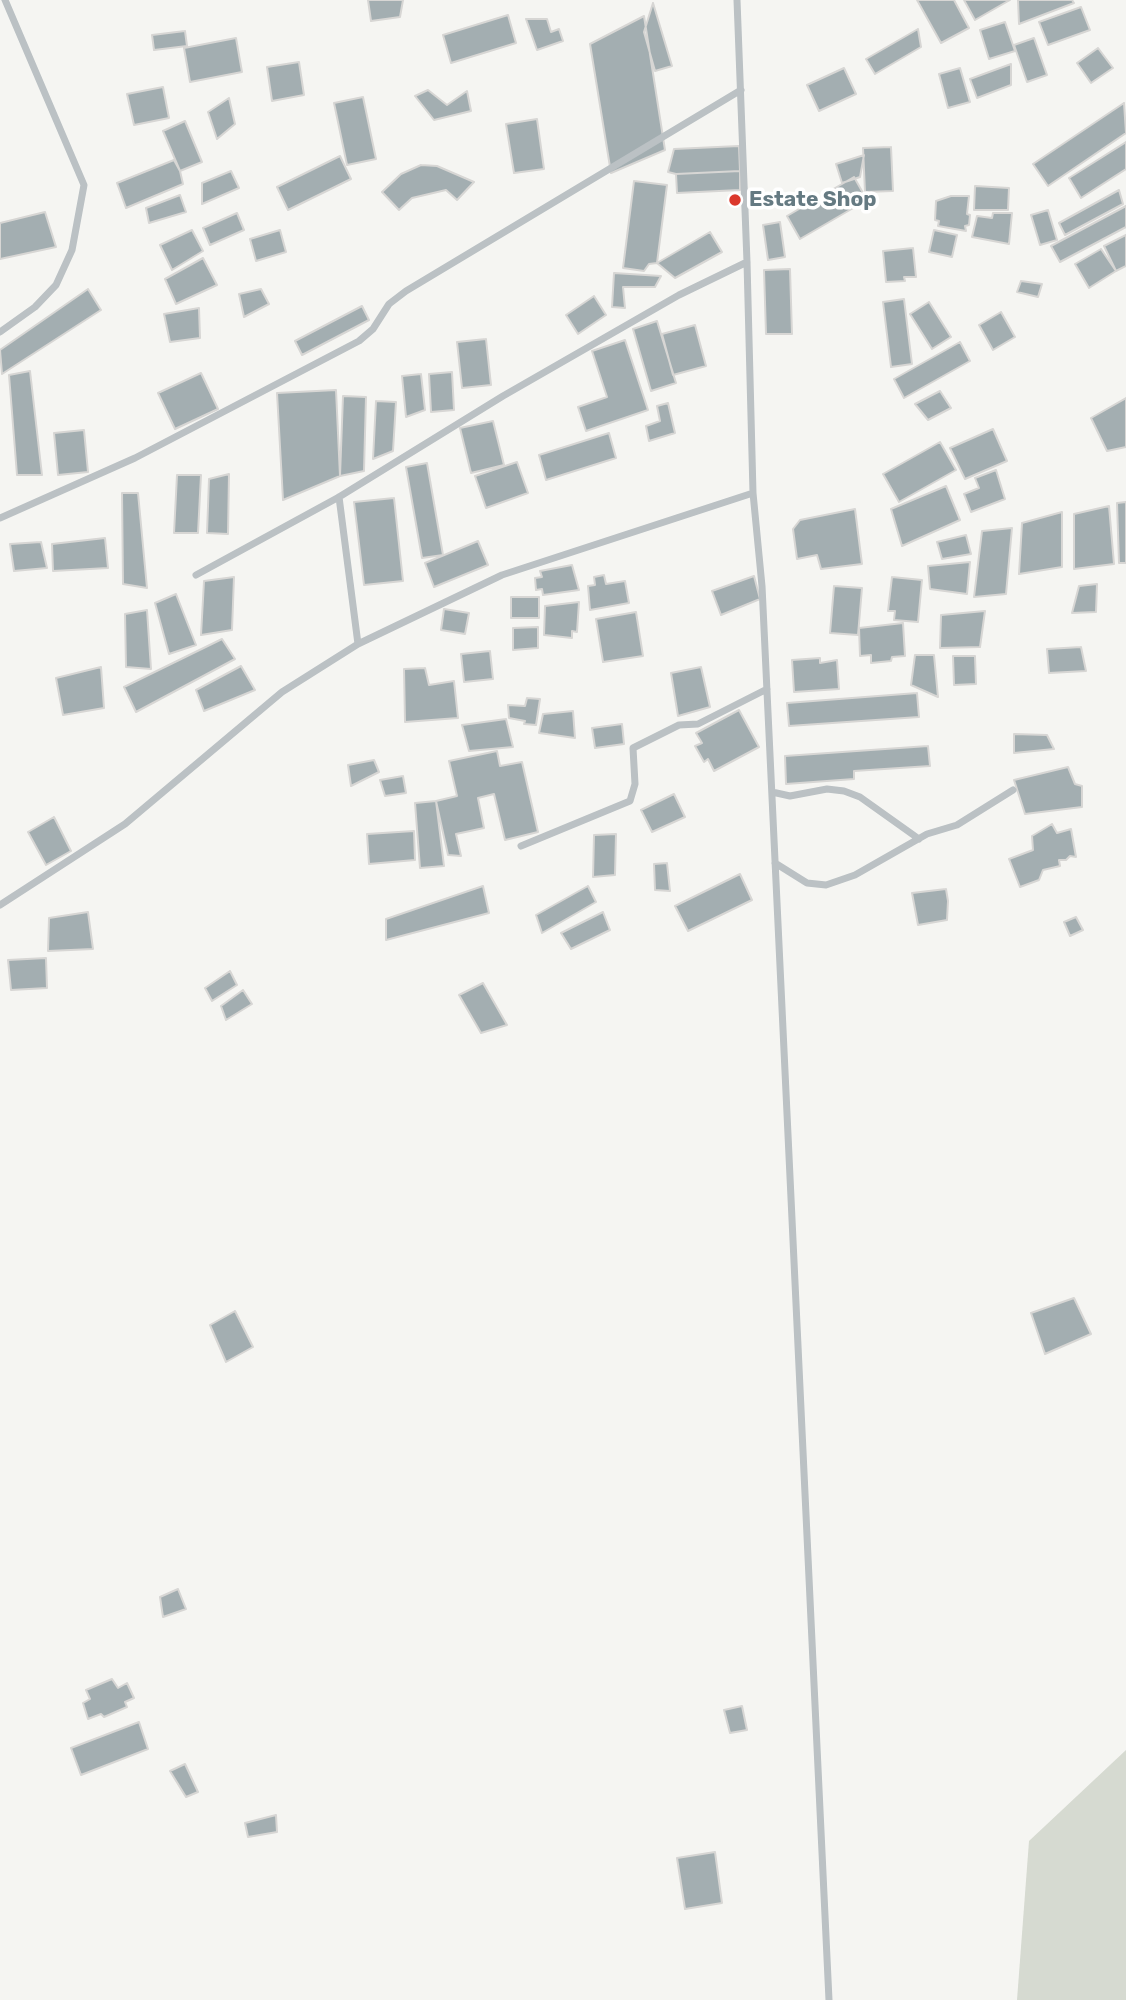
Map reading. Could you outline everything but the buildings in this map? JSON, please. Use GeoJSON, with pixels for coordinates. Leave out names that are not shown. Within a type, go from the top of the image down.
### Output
{"type":"FeatureCollection","features":[{"type":"Feature","properties":{"kind":"street"},"geometry":{"type":"LineString","coordinates":[[0,332],[35,307],[56,285],[72,250],[84,185],[5,0]]}},
{"type":"Feature","properties":{"kind":"street"},"geometry":{"type":"LineString","coordinates":[[737,0],[752,493],[762,586],[829,2000]]}},
{"type":"Feature","properties":{"kind":"street"},"geometry":{"type":"LineString","coordinates":[[0,518],[135,458],[359,341],[373,329],[389,304],[405,291],[741,90]]}},
{"type":"Feature","properties":{"kind":"street"},"geometry":{"type":"LineString","coordinates":[[197,575],[339,497],[503,396],[679,295],[747,262]]}},
{"type":"Feature","properties":{"kind":"street"},"geometry":{"type":"LineString","coordinates":[[0,905],[125,824],[282,692],[358,644],[502,575],[752,493]]}},
{"type":"Feature","properties":{"kind":"street"},"geometry":{"type":"LineString","coordinates":[[339,497],[358,644]]}},
{"type":"Feature","properties":{"kind":"street"},"geometry":{"type":"LineString","coordinates":[[521,846],[629,801],[635,784],[633,748],[679,725],[698,724],[767,689]]}},
{"type":"Feature","properties":{"kind":"street"},"geometry":{"type":"LineString","coordinates":[[772,792],[790,796],[828,789],[844,791],[860,797],[919,839]]}},
{"type":"Feature","properties":{"kind":"street"},"geometry":{"type":"LineString","coordinates":[[775,863],[807,883],[826,885],[855,875],[927,834],[957,825],[1013,790]]}},
{"type":"Feature","properties":{"kind":"shaded area"},"geometry":{"type":"Polygon","coordinates":[[[1126,1750],[1126,2000],[1017,2000],[1029,1841],[1126,1750]]]}},
{"type":"Feature","properties":{"kind":"place","name":"Estate Shop"},"geometry":{"type":"Point","coordinates":[735,200]}}]}
